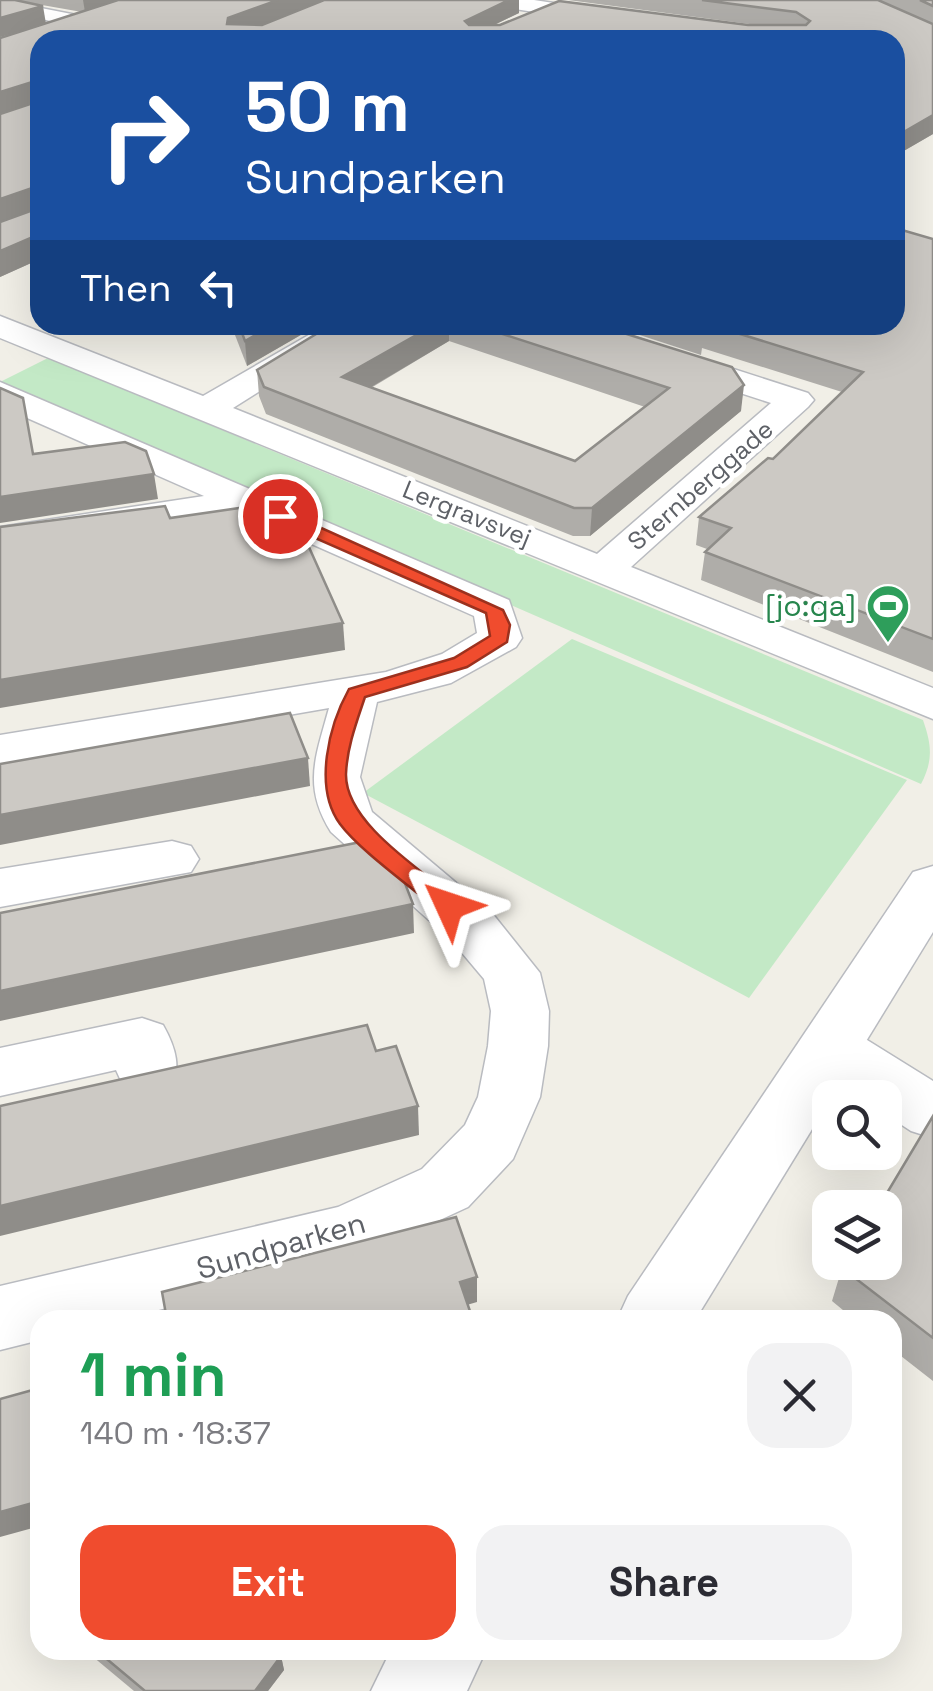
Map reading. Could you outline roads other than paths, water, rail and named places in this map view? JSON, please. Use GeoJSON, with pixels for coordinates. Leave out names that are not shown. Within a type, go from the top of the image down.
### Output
{"type":"FeatureCollection","features":[{"type":"Feature","properties":{"kind":"street"},"geometry":{"type":"LineString","coordinates":[[495,0],[636,21]]}},
{"type":"Feature","properties":{"kind":"street"},"geometry":{"type":"LineString","coordinates":[[516,25],[579,0]]}},
{"type":"Feature","properties":{"kind":"street"},"geometry":{"type":"LineString","coordinates":[[0,4],[96,20],[62,30]]}},
{"type":"Feature","properties":{"kind":"street","name":"Lergravsvej"},"geometry":{"type":"LineString","coordinates":[[0,326],[933,704]]}},
{"type":"Feature","properties":{"kind":"street"},"geometry":{"type":"LineString","coordinates":[[208,408],[332,335]]}},
{"type":"Feature","properties":{"kind":"street","name":"Sternberggade"},"geometry":{"type":"LineString","coordinates":[[595,335],[796,400],[604,569]]}},
{"type":"Feature","properties":{"kind":"street"},"geometry":{"type":"LineString","coordinates":[[0,365],[50,345]]}},
{"type":"Feature","properties":{"kind":"street"},"geometry":{"type":"LineString","coordinates":[[0,393],[494,610],[500,638],[480,653],[408,680],[356,693],[312,694],[0,750]]}},
{"type":"Feature","properties":{"kind":"street"},"geometry":{"type":"LineString","coordinates":[[0,540],[188,512],[240,498]]}},
{"type":"Feature","properties":{"kind":"street","name":"Sundparken"},"geometry":{"type":"LineString","coordinates":[[32,1310],[349,1232],[445,1188],[490,1140],[509,1096],[518,1046],[520,1010],[512,973],[472,927],[348,820],[335,777],[356,693]]}},
{"type":"Feature","properties":{"kind":"street"},"geometry":{"type":"LineString","coordinates":[[0,888],[172,859]]}},
{"type":"Feature","properties":{"kind":"street"},"geometry":{"type":"LineString","coordinates":[[660,1310],[933,886]]}},
{"type":"Feature","properties":{"kind":"street"},"geometry":{"type":"LineString","coordinates":[[0,1072],[142,1042],[148,1074]]}},
{"type":"Feature","properties":{"kind":"street"},"geometry":{"type":"LineString","coordinates":[[830,1046],[933,1113]]}},
{"type":"Feature","properties":{"kind":"street","name":"Sundparken"},"geometry":{"type":"LineString","coordinates":[[0,1318],[30,1311]]}},
{"type":"Feature","properties":{"kind":"street"},"geometry":{"type":"LineString","coordinates":[[416,1691],[436,1660]]}},
{"type":"Feature","properties":{"kind":"place","name":"[jo:ga]"},"geometry":{"type":"Point","coordinates":[888,644]}}]}
